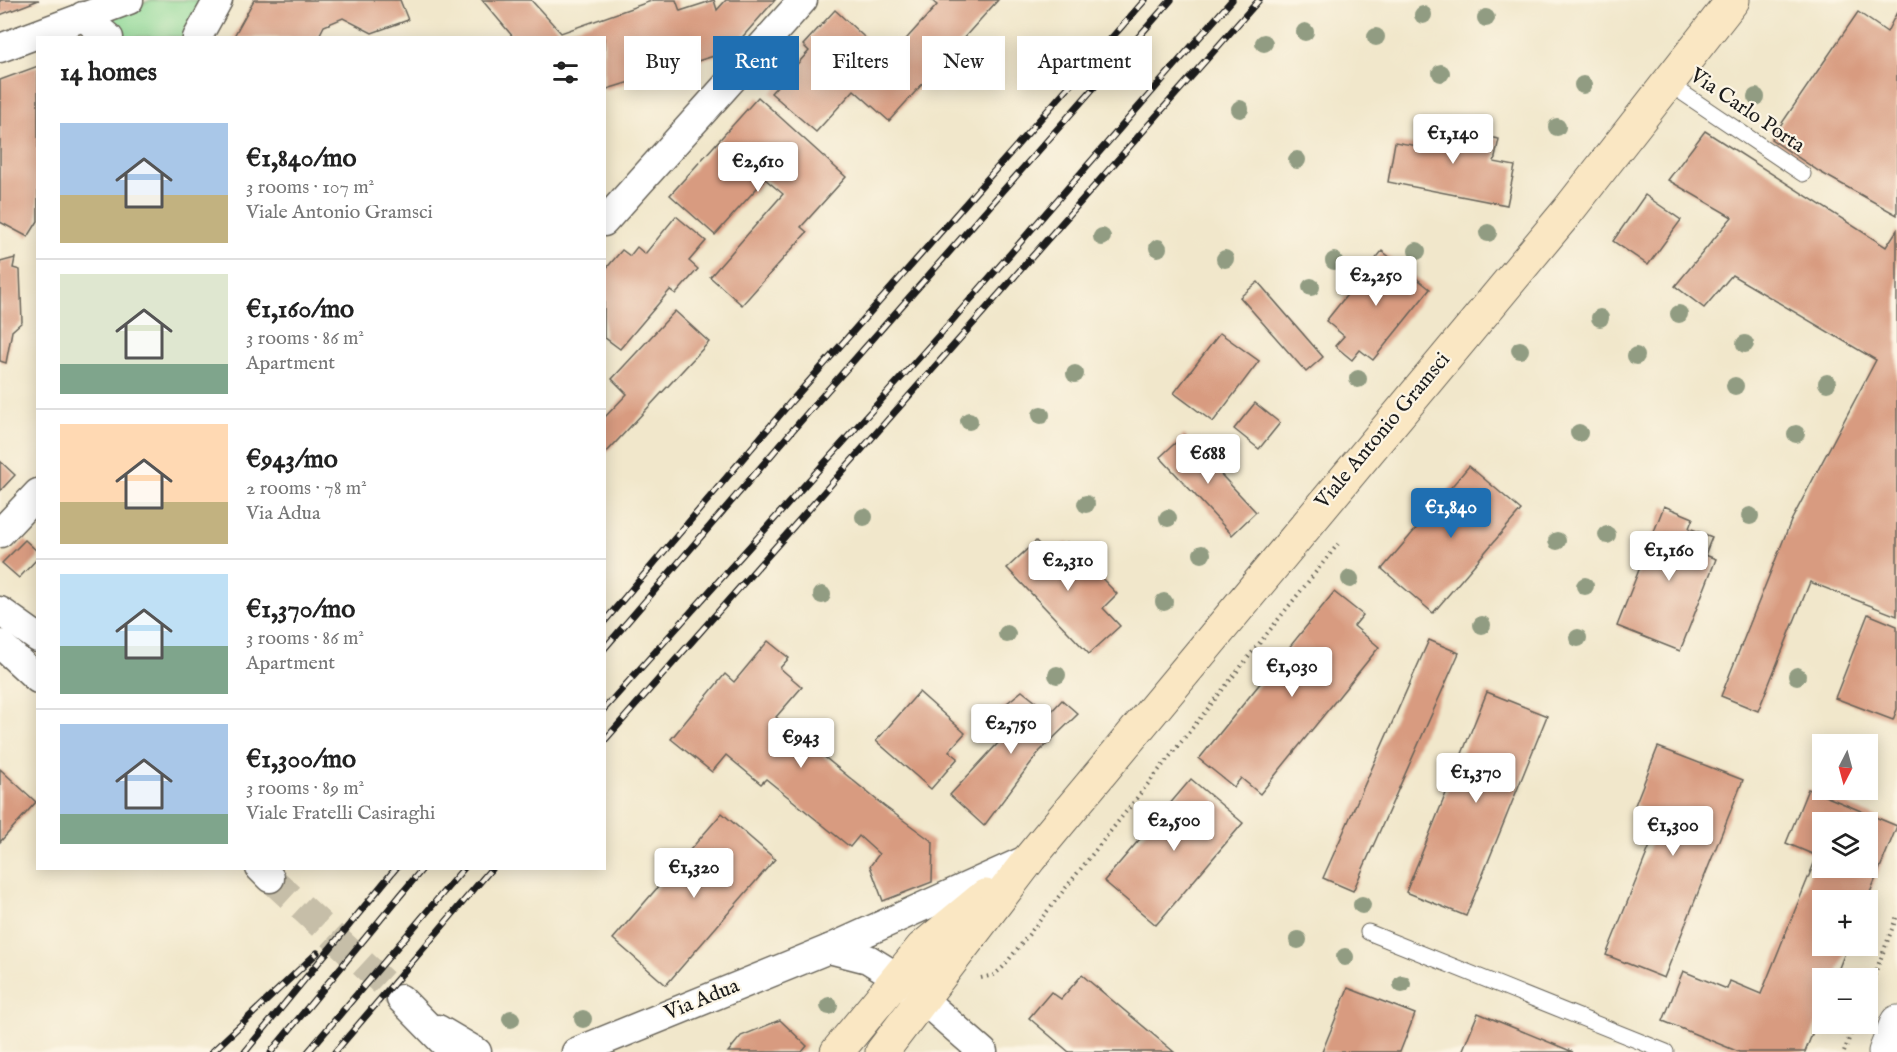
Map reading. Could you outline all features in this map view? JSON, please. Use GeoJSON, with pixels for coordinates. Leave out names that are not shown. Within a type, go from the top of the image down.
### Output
{"type":"FeatureCollection","features":[{"type":"Feature","properties":{"kind":"main road","name":"Viale Antonio Gramsci"},"geometry":{"type":"LineString","coordinates":[[882,1052],[1030,858],[1567,212],[1732,0]]}},
{"type":"Feature","properties":{"kind":"main road","name":"Viale Antonio Gramsci"},"geometry":{"type":"LineString","coordinates":[[837,1052],[922,948],[1030,858]]}},
{"type":"Feature","properties":{"kind":"street"},"geometry":{"type":"LineString","coordinates":[[0,48],[129,0]]}},
{"type":"Feature","properties":{"kind":"street"},"geometry":{"type":"LineString","coordinates":[[198,36],[218,0]]}},
{"type":"Feature","properties":{"kind":"street"},"geometry":{"type":"LineString","coordinates":[[606,220],[803,0]]}},
{"type":"Feature","properties":{"kind":"street"},"geometry":{"type":"LineString","coordinates":[[83,16],[107,36]]}},
{"type":"Feature","properties":{"kind":"street"},"geometry":{"type":"LineString","coordinates":[[0,533],[36,495]]}},
{"type":"Feature","properties":{"kind":"street"},"geometry":{"type":"LineString","coordinates":[[0,611],[36,637]]}},
{"type":"Feature","properties":{"kind":"street"},"geometry":{"type":"LineString","coordinates":[[0,644],[36,677]]}},
{"type":"Feature","properties":{"kind":"street","name":"Via Adua"},"geometry":{"type":"LineString","coordinates":[[576,1052],[829,949],[1030,858]]}},
{"type":"Feature","properties":{"kind":"street"},"geometry":{"type":"LineString","coordinates":[[829,949],[868,959],[897,977],[983,1052]]}},
{"type":"Feature","properties":{"kind":"street"},"geometry":{"type":"LineString","coordinates":[[401,999],[453,1052]]}},
{"type":"Feature","properties":{"kind":"street"},"geometry":{"type":"LineString","coordinates":[[1885,1052],[1897,1022]]}},
{"type":"Feature","properties":{"kind":"street"},"geometry":{"type":"LineString","coordinates":[[428,1024],[477,1052]]}},
{"type":"Feature","properties":{"kind":"lane","name":"Via Carlo Porta"},"geometry":{"type":"LineString","coordinates":[[1668,83],[1803,174]]}},
{"type":"Feature","properties":{"kind":"lane"},"geometry":{"type":"LineString","coordinates":[[1368,932],[1666,1052]]}},
{"type":"Feature","properties":{"kind":"path"},"geometry":{"type":"LineString","coordinates":[[1877,968],[1897,916]]}},
{"type":"Feature","properties":{"kind":"path"},"geometry":{"type":"LineString","coordinates":[[1844,1052],[1851,1034]]}},
{"type":"Feature","properties":{"kind":"green space"},"geometry":{"type":"Polygon","coordinates":[[[151,0],[205,0],[185,36],[123,36],[106,17],[151,0]]]}},
{"type":"Feature","properties":{"kind":"building"},"geometry":{"type":"Polygon","coordinates":[[[0,0],[39,0],[0,15],[0,0]]]}},
{"type":"Feature","properties":{"kind":"building"},"geometry":{"type":"Polygon","coordinates":[[[254,0],[400,0],[408,20],[372,33],[343,18],[324,26],[319,36],[234,36],[254,0]]]}},
{"type":"Feature","properties":{"kind":"building"},"geometry":{"type":"Polygon","coordinates":[[[482,0],[531,0],[561,33],[654,0],[676,0],[680,11],[714,0],[717,10],[726,0],[775,0],[743,36],[713,36],[713,56],[701,60],[701,36],[624,36],[624,84],[606,89],[606,36],[512,36],[482,0]]]}},
{"type":"Feature","properties":{"kind":"building"},"geometry":{"type":"Polygon","coordinates":[[[931,0],[998,0],[966,36],[922,36],[922,84],[889,121],[854,90],[910,90],[909,36],[937,5],[931,0]]]}},
{"type":"Feature","properties":{"kind":"building"},"geometry":{"type":"Polygon","coordinates":[[[835,10],[863,36],[811,36],[835,10]]]}},
{"type":"Feature","properties":{"kind":"building"},"geometry":{"type":"Polygon","coordinates":[[[1858,12],[1887,32],[1897,12],[1897,215],[1820,172],[1771,139],[1858,12]]]}},
{"type":"Feature","properties":{"kind":"building"},"geometry":{"type":"Polygon","coordinates":[[[811,36],[811,90],[854,90],[816,132],[771,93],[774,90],[799,90],[799,62],[809,51],[803,45],[811,36]]]}},
{"type":"Feature","properties":{"kind":"building"},"geometry":{"type":"Polygon","coordinates":[[[36,67],[36,224],[28,237],[0,222],[0,80],[36,67]]]}},
{"type":"Feature","properties":{"kind":"building"},"geometry":{"type":"Polygon","coordinates":[[[758,97],[846,177],[801,227],[807,232],[742,305],[710,277],[783,194],[765,179],[715,235],[670,195],[758,97]]]}},
{"type":"Feature","properties":{"kind":"building"},"geometry":{"type":"Polygon","coordinates":[[[1423,124],[1499,139],[1494,162],[1515,166],[1507,205],[1388,182],[1395,142],[1418,146],[1423,124]]]}},
{"type":"Feature","properties":{"kind":"building"},"geometry":{"type":"Polygon","coordinates":[[[1705,131],[1886,247],[1897,230],[1897,616],[1810,582],[1758,711],[1721,696],[1791,521],[1876,360],[1732,275],[1704,308],[1675,286],[1732,217],[1668,180],[1705,131]]]}},
{"type":"Feature","properties":{"kind":"building"},"geometry":{"type":"Polygon","coordinates":[[[1645,195],[1681,220],[1648,265],[1613,241],[1645,195]]]}},
{"type":"Feature","properties":{"kind":"building"},"geometry":{"type":"Polygon","coordinates":[[[676,216],[706,241],[689,261],[698,269],[676,294],[670,290],[620,349],[606,338],[606,269],[622,250],[630,256],[637,247],[645,254],[676,216]]]}},
{"type":"Feature","properties":{"kind":"building"},"geometry":{"type":"Polygon","coordinates":[[[1382,251],[1430,289],[1373,360],[1360,350],[1352,360],[1335,346],[1344,336],[1326,321],[1382,251]]]}},
{"type":"Feature","properties":{"kind":"building"},"geometry":{"type":"Polygon","coordinates":[[[15,258],[13,268],[20,270],[22,322],[12,331],[6,363],[0,361],[0,262],[15,258]]]}},
{"type":"Feature","properties":{"kind":"building"},"geometry":{"type":"Polygon","coordinates":[[[1258,282],[1323,357],[1306,372],[1240,297],[1258,282]]]}},
{"type":"Feature","properties":{"kind":"building"},"geometry":{"type":"Polygon","coordinates":[[[675,311],[709,342],[606,453],[606,416],[627,394],[612,379],[675,311]]]}},
{"type":"Feature","properties":{"kind":"building"},"geometry":{"type":"Polygon","coordinates":[[[1220,333],[1259,361],[1213,422],[1174,393],[1220,333]]]}},
{"type":"Feature","properties":{"kind":"building"},"geometry":{"type":"Polygon","coordinates":[[[1255,403],[1280,423],[1259,449],[1234,429],[1255,403]]]}},
{"type":"Feature","properties":{"kind":"building"},"geometry":{"type":"Polygon","coordinates":[[[1184,435],[1256,512],[1232,535],[1160,457],[1184,435]]]}},
{"type":"Feature","properties":{"kind":"building"},"geometry":{"type":"Polygon","coordinates":[[[0,461],[15,475],[0,491],[0,461]]]}},
{"type":"Feature","properties":{"kind":"building"},"geometry":{"type":"Polygon","coordinates":[[[1469,466],[1521,510],[1433,613],[1382,569],[1469,466]]]}},
{"type":"Feature","properties":{"kind":"building"},"geometry":{"type":"Polygon","coordinates":[[[1664,506],[1693,518],[1689,528],[1712,537],[1705,555],[1716,559],[1680,651],[1617,626],[1664,506]]]}},
{"type":"Feature","properties":{"kind":"building"},"geometry":{"type":"Polygon","coordinates":[[[25,540],[36,550],[36,560],[19,578],[2,563],[25,540]]]}},
{"type":"Feature","properties":{"kind":"building"},"geometry":{"type":"Polygon","coordinates":[[[1036,541],[1051,557],[1067,542],[1117,594],[1103,608],[1120,626],[1089,654],[1007,568],[1036,541]]]}},
{"type":"Feature","properties":{"kind":"building"},"geometry":{"type":"Polygon","coordinates":[[[1334,592],[1363,615],[1354,626],[1379,647],[1260,794],[1241,778],[1234,787],[1199,759],[1334,592]]]}},
{"type":"Feature","properties":{"kind":"building"},"geometry":{"type":"Polygon","coordinates":[[[1868,614],[1897,626],[1897,709],[1893,720],[1835,698],[1868,614]]]}},
{"type":"Feature","properties":{"kind":"building"},"geometry":{"type":"Polygon","coordinates":[[[1429,640],[1459,653],[1353,891],[1323,878],[1429,640]]]}},
{"type":"Feature","properties":{"kind":"building"},"geometry":{"type":"Polygon","coordinates":[[[768,641],[789,658],[780,668],[802,687],[776,717],[884,806],[933,842],[932,882],[883,901],[870,866],[879,854],[859,836],[850,847],[766,779],[761,784],[726,755],[712,772],[671,739],[725,674],[734,682],[768,641]]]}},
{"type":"Feature","properties":{"kind":"building"},"geometry":{"type":"Polygon","coordinates":[[[1022,691],[1050,713],[1062,700],[1078,714],[1039,752],[984,826],[950,795],[1013,727],[997,711],[1022,691]]]}},
{"type":"Feature","properties":{"kind":"building"},"geometry":{"type":"Polygon","coordinates":[[[919,692],[965,733],[949,751],[958,758],[931,789],[876,741],[919,692]]]}},
{"type":"Feature","properties":{"kind":"building"},"geometry":{"type":"Polygon","coordinates":[[[1487,692],[1547,716],[1466,916],[1406,892],[1487,692]]]}},
{"type":"Feature","properties":{"kind":"building"},"geometry":{"type":"Polygon","coordinates":[[[1658,747],[1743,780],[1664,978],[1606,955],[1662,816],[1635,805],[1658,747]]]}},
{"type":"Feature","properties":{"kind":"building"},"geometry":{"type":"Polygon","coordinates":[[[0,769],[36,802],[0,842],[0,769]]]}},
{"type":"Feature","properties":{"kind":"building"},"geometry":{"type":"Polygon","coordinates":[[[1191,779],[1243,823],[1156,925],[1104,881],[1191,779]]]}},
{"type":"Feature","properties":{"kind":"building"},"geometry":{"type":"Polygon","coordinates":[[[1808,789],[1812,791],[1812,800],[1834,800],[1863,812],[1812,812],[1812,854],[1786,843],[1808,789]]]}},
{"type":"Feature","properties":{"kind":"building"},"geometry":{"type":"Polygon","coordinates":[[[722,813],[775,859],[666,985],[613,939],[722,813]]]}},
{"type":"Feature","properties":{"kind":"building"},"geometry":{"type":"Polygon","coordinates":[[[1878,818],[1897,826],[1878,873],[1878,818]]]}},
{"type":"Feature","properties":{"kind":"building"},"geometry":{"type":"Polygon","coordinates":[[[1812,868],[1812,878],[1876,878],[1871,890],[1812,890],[1812,956],[1844,956],[1839,968],[1812,968],[1812,1034],[1805,1052],[1739,1052],[1663,1021],[1683,971],[1727,989],[1730,981],[1761,994],[1812,868]]]}},
{"type":"Feature","properties":{"kind":"building"},"geometry":{"type":"Polygon","coordinates":[[[1082,975],[1174,1052],[1069,1052],[1029,1018],[1051,992],[1061,999],[1082,975]]]}},
{"type":"Feature","properties":{"kind":"building"},"geometry":{"type":"Polygon","coordinates":[[[1348,988],[1415,1014],[1400,1052],[1322,1052],[1348,988]]]}},
{"type":"Feature","properties":{"kind":"building"},"geometry":{"type":"Polygon","coordinates":[[[1478,1013],[1573,1052],[1462,1052],[1478,1013]]]}},
{"type":"Feature","properties":{"kind":"building"},"geometry":{"type":"Polygon","coordinates":[[[780,1020],[807,1046],[802,1052],[728,1052],[741,1036],[780,1020]]]}},
{"type":"Feature","properties":{"kind":"tunnel"},"geometry":{"type":"LineString","coordinates":[[270,878],[401,999]]}},
{"type":"Feature","properties":{"kind":"railway"},"geometry":{"type":"LineString","coordinates":[[606,620],[789,404],[1145,0]]}},
{"type":"Feature","properties":{"kind":"railway"},"geometry":{"type":"LineString","coordinates":[[606,647],[811,409],[1171,0]]}},
{"type":"Feature","properties":{"kind":"railway"},"geometry":{"type":"LineString","coordinates":[[606,707],[942,332],[1232,0]]}},
{"type":"Feature","properties":{"kind":"railway"},"geometry":{"type":"LineString","coordinates":[[606,739],[1259,0]]}},
{"type":"Feature","properties":{"kind":"railway"},"geometry":{"type":"LineString","coordinates":[[245,1052],[394,870]]}},
{"type":"Feature","properties":{"kind":"railway"},"geometry":{"type":"LineString","coordinates":[[271,1052],[421,870]]}},
{"type":"Feature","properties":{"kind":"railway"},"geometry":{"type":"LineString","coordinates":[[308,1052],[462,870]]}},
{"type":"Feature","properties":{"kind":"railway"},"geometry":{"type":"LineString","coordinates":[[335,1052],[490,870]]}},
{"type":"Feature","properties":{"kind":"railway"},"geometry":{"type":"LineString","coordinates":[[212,1052],[317,953]]}}]}
